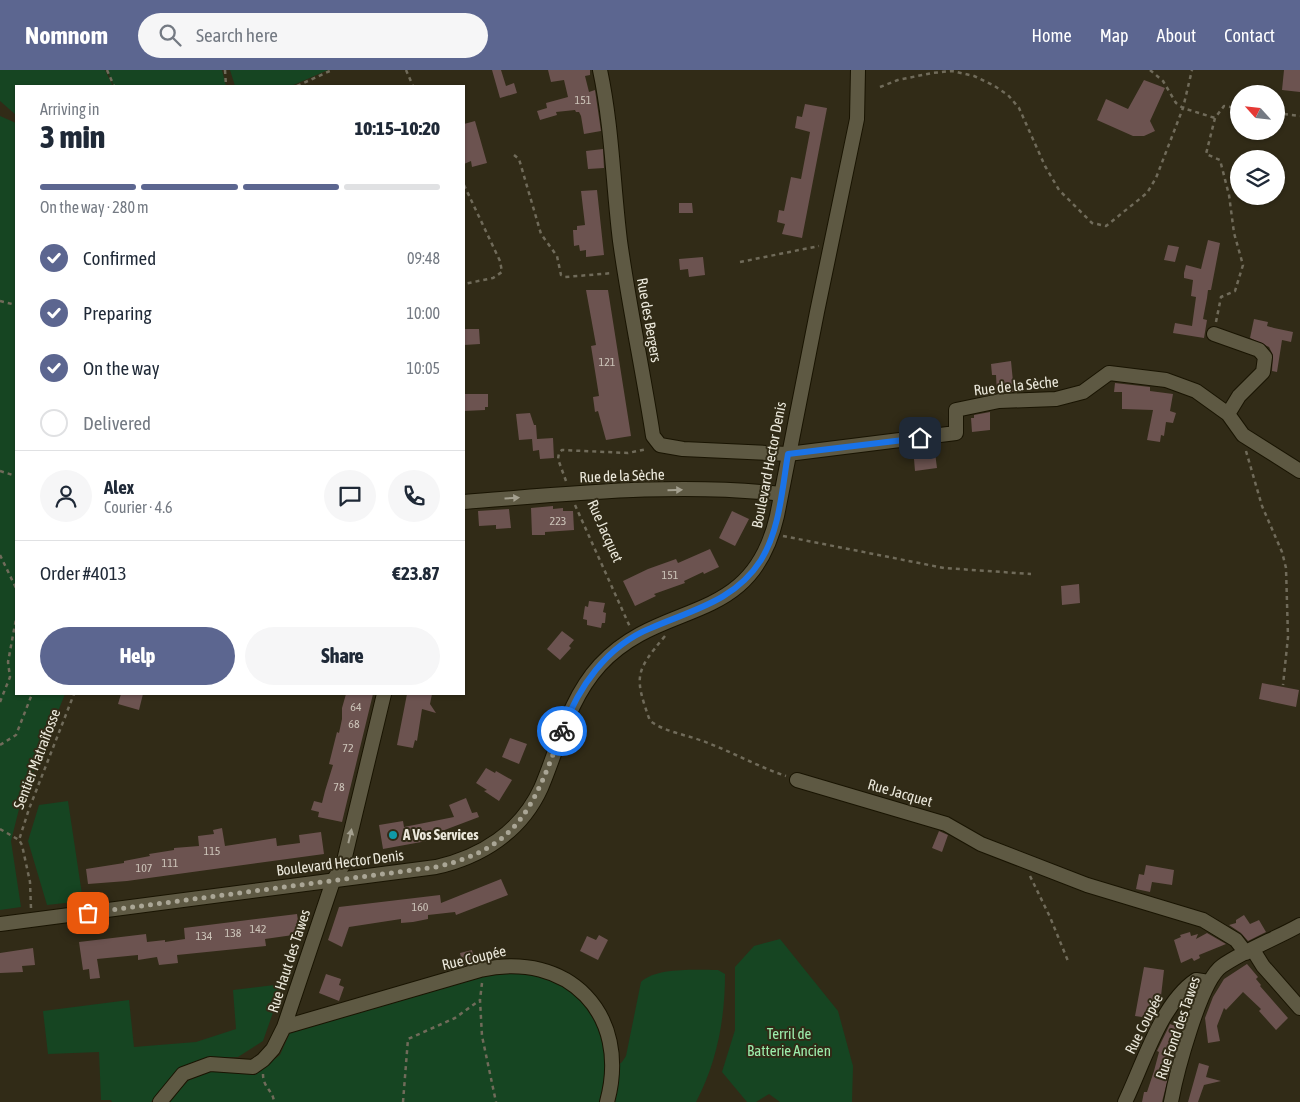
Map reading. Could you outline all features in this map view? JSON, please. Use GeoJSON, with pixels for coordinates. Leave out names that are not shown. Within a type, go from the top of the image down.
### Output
{"type":"FeatureCollection","features":[{"type":"Feature","properties":{"kind":"street","name":"Rue des Bergers"},"geometry":{"type":"LineString","coordinates":[[600,70],[606,101],[624,272],[653,436],[660,445]]}},
{"type":"Feature","properties":{"kind":"street","name":"Boulevard Hector Denis"},"geometry":{"type":"LineString","coordinates":[[0,924],[447,865],[470,857],[500,840],[522,818],[532,803],[540,788],[568,716],[582,690],[599,666],[634,636],[714,603],[740,585],[761,560],[773,534],[830,244],[857,119],[858,70]]}},
{"type":"Feature","properties":{"kind":"street"},"geometry":{"type":"LineString","coordinates":[[1214,334],[1259,350],[1265,358],[1263,372],[1239,396],[1228,414]]}},
{"type":"Feature","properties":{"kind":"street","name":"Rue de la Sèche"},"geometry":{"type":"LineString","coordinates":[[788,454],[956,433],[956,410],[999,401],[1056,399],[1083,392],[1108,373],[1166,380],[1196,391],[1228,414],[1243,435],[1300,471]]}},
{"type":"Feature","properties":{"kind":"street"},"geometry":{"type":"LineString","coordinates":[[660,445],[683,449],[788,454]]}},
{"type":"Feature","properties":{"kind":"street","name":"Rue de la Sèche"},"geometry":{"type":"LineString","coordinates":[[465,502],[570,494],[726,489],[781,494]]}},
{"type":"Feature","properties":{"kind":"street","name":"Rue Haut des Tawes"},"geometry":{"type":"LineString","coordinates":[[264,1060],[273,1049],[284,1027],[333,881],[343,865],[384,695]]}},
{"type":"Feature","properties":{"kind":"street","name":"Rue Jacquet"},"geometry":{"type":"LineString","coordinates":[[797,780],[946,824],[981,844],[1087,885],[1203,920],[1236,940],[1250,952],[1300,1008]]}},
{"type":"Feature","properties":{"kind":"street","name":"Rue Fond des Tawes"},"geometry":{"type":"LineString","coordinates":[[1171,1102],[1184,1053],[1209,982],[1220,967],[1300,925]]}},
{"type":"Feature","properties":{"kind":"street","name":"Rue Coupée"},"geometry":{"type":"LineString","coordinates":[[284,1027],[480,970],[507,965],[537,968],[561,977],[583,993],[600,1017],[612,1050],[613,1072],[607,1102]]}},
{"type":"Feature","properties":{"kind":"street","name":"Rue Coupée"},"geometry":{"type":"LineString","coordinates":[[1125,1102],[1151,1043],[1176,997],[1196,980],[1209,982]]}},
{"type":"Feature","properties":{"kind":"street"},"geometry":{"type":"LineString","coordinates":[[160,1102],[183,1074],[210,1064],[253,1067],[264,1060]]}},
{"type":"Feature","properties":{"kind":"path"},"geometry":{"type":"LineString","coordinates":[[107,70],[114,85]]}},
{"type":"Feature","properties":{"kind":"path"},"geometry":{"type":"LineString","coordinates":[[225,70],[226,85]]}},
{"type":"Feature","properties":{"kind":"path"},"geometry":{"type":"LineString","coordinates":[[299,85],[332,70]]}},
{"type":"Feature","properties":{"kind":"path"},"geometry":{"type":"LineString","coordinates":[[406,70],[413,85]]}},
{"type":"Feature","properties":{"kind":"path"},"geometry":{"type":"LineString","coordinates":[[1150,70],[1162,81],[1176,103],[1183,108],[1215,118]]}},
{"type":"Feature","properties":{"kind":"path"},"geometry":{"type":"LineString","coordinates":[[880,87],[932,72],[952,71],[974,76],[993,85],[1008,95],[1018,108],[1041,158],[1059,190],[1092,223],[1106,226],[1147,193],[1156,178],[1183,108],[1192,70]]}},
{"type":"Feature","properties":{"kind":"path"},"geometry":{"type":"LineString","coordinates":[[1214,334],[1221,297],[1235,290],[1243,265],[1234,233],[1229,195],[1220,160],[1206,154],[1215,118],[1224,106],[1230,107]]}},
{"type":"Feature","properties":{"kind":"path"},"geometry":{"type":"LineString","coordinates":[[1285,114],[1300,116]]}},
{"type":"Feature","properties":{"kind":"path"},"geometry":{"type":"LineString","coordinates":[[514,155],[519,159],[541,234],[557,256],[561,275],[565,277],[624,272]]}},
{"type":"Feature","properties":{"kind":"path"},"geometry":{"type":"LineString","coordinates":[[465,187],[500,261],[502,272],[492,278],[465,284]]}},
{"type":"Feature","properties":{"kind":"path"},"geometry":{"type":"LineString","coordinates":[[740,262],[830,244]]}},
{"type":"Feature","properties":{"kind":"path"},"geometry":{"type":"LineString","coordinates":[[0,301],[15,305]]}},
{"type":"Feature","properties":{"kind":"path"},"geometry":{"type":"LineString","coordinates":[[1243,435],[1248,461],[1262,506],[1282,552],[1286,568],[1288,637],[1283,685]]}},
{"type":"Feature","properties":{"kind":"path","name":"Rue Jacquet"},"geometry":{"type":"LineString","coordinates":[[634,636],[570,494],[558,459],[559,452],[562,450],[628,453],[660,445]]}},
{"type":"Feature","properties":{"kind":"path"},"geometry":{"type":"LineString","coordinates":[[0,471],[15,476]]}},
{"type":"Feature","properties":{"kind":"path"},"geometry":{"type":"LineString","coordinates":[[773,534],[944,568],[1031,574]]}},
{"type":"Feature","properties":{"kind":"path"},"geometry":{"type":"LineString","coordinates":[[0,555],[15,586]]}},
{"type":"Feature","properties":{"kind":"path"},"geometry":{"type":"LineString","coordinates":[[683,616],[646,660],[640,672],[642,700],[650,721],[668,731],[708,743],[763,768],[797,780]]}},
{"type":"Feature","properties":{"kind":"path"},"geometry":{"type":"LineString","coordinates":[[0,702],[10,677],[8,662],[15,624]]}},
{"type":"Feature","properties":{"kind":"path"},"geometry":{"type":"LineString","coordinates":[[0,745],[16,735],[32,695]]}},
{"type":"Feature","properties":{"kind":"path","name":"Sentier Matraîfosse"},"geometry":{"type":"LineString","coordinates":[[20,840],[29,809],[74,695]]}},
{"type":"Feature","properties":{"kind":"path"},"geometry":{"type":"LineString","coordinates":[[0,829],[20,840],[22,845],[30,882],[32,920]]}},
{"type":"Feature","properties":{"kind":"path"},"geometry":{"type":"LineString","coordinates":[[1024,861],[1068,961]]}},
{"type":"Feature","properties":{"kind":"path"},"geometry":{"type":"LineString","coordinates":[[480,970],[482,985],[480,1000],[482,1036],[496,1102]]}},
{"type":"Feature","properties":{"kind":"path"},"geometry":{"type":"LineString","coordinates":[[403,1102],[408,1039],[455,1018],[480,1000]]}},
{"type":"Feature","properties":{"kind":"path"},"geometry":{"type":"LineString","coordinates":[[264,1060],[263,1082],[273,1097],[274,1102]]}},
{"type":"Feature","properties":{"kind":"green space"},"geometry":{"type":"Polygon","coordinates":[[[0,70],[105,70],[112,85],[15,85],[15,114],[0,101],[0,70]]]}},
{"type":"Feature","properties":{"kind":"green space"},"geometry":{"type":"Polygon","coordinates":[[[107,70],[222,70],[226,85],[114,85],[107,70]]]}},
{"type":"Feature","properties":{"kind":"green space"},"geometry":{"type":"Polygon","coordinates":[[[230,70],[328,70],[293,85],[235,85],[230,70]]]}},
{"type":"Feature","properties":{"kind":"green space"},"geometry":{"type":"Polygon","coordinates":[[[0,116],[15,123],[15,695],[65,695],[20,805],[11,841],[21,907],[0,910],[0,116]]]}},
{"type":"Feature","properties":{"kind":"green space"},"geometry":{"type":"Polygon","coordinates":[[[68,801],[83,901],[47,905],[28,841],[39,805],[68,801]]]}},
{"type":"Feature","properties":{"kind":"green space","name":"Terril de Batterie Ancien"},"geometry":{"type":"Polygon","coordinates":[[[780,939],[838,1011],[853,1066],[852,1102],[780,1102],[769,1094],[756,1102],[747,1102],[722,1072],[735,1030],[735,967],[754,946],[780,939]]]}},
{"type":"Feature","properties":{"kind":"green space"},"geometry":{"type":"Polygon","coordinates":[[[511,968],[560,980],[591,1009],[609,1055],[601,1102],[168,1102],[189,1080],[216,1070],[256,1073],[280,1055],[292,1028],[511,968]]]}},
{"type":"Feature","properties":{"kind":"green space"},"geometry":{"type":"Polygon","coordinates":[[[718,970],[725,974],[721,1024],[714,1056],[696,1102],[611,1102],[616,1067],[626,1056],[641,982],[648,977],[667,972],[718,970]]]}},
{"type":"Feature","properties":{"kind":"green space"},"geometry":{"type":"Polygon","coordinates":[[[283,984],[263,1041],[238,1057],[207,1058],[179,1069],[151,1102],[112,1102],[111,1100],[101,1100],[99,1052],[48,1054],[43,1011],[129,1000],[134,1047],[196,1042],[236,1029],[233,990],[283,984]]]}},
{"type":"Feature","properties":{"kind":"building"},"geometry":{"type":"Polygon","coordinates":[[[492,70],[501,70],[506,86],[514,83],[517,93],[500,98],[492,70]]]}},
{"type":"Feature","properties":{"kind":"building"},"geometry":{"type":"Polygon","coordinates":[[[548,70],[590,70],[590,75],[585,76],[589,92],[595,90],[601,131],[584,134],[581,116],[575,110],[556,112],[557,115],[540,120],[537,111],[547,108],[546,103],[568,97],[564,80],[551,82],[548,70]]]}},
{"type":"Feature","properties":{"kind":"building"},"geometry":{"type":"Polygon","coordinates":[[[1284,70],[1300,70],[1300,92],[1285,90],[1285,85],[1282,85],[1284,70]]]}},
{"type":"Feature","properties":{"kind":"building"},"geometry":{"type":"Polygon","coordinates":[[[1144,80],[1165,88],[1150,121],[1155,131],[1144,136],[1133,136],[1097,120],[1106,99],[1128,109],[1144,80]]]}},
{"type":"Feature","properties":{"kind":"building"},"geometry":{"type":"Polygon","coordinates":[[[805,104],[827,108],[802,238],[782,234],[785,224],[777,222],[779,210],[784,211],[791,177],[801,179],[810,132],[795,128],[797,116],[802,117],[805,104]]]}},
{"type":"Feature","properties":{"kind":"building"},"geometry":{"type":"Polygon","coordinates":[[[475,121],[487,163],[472,167],[471,161],[465,164],[465,124],[475,121]]]}},
{"type":"Feature","properties":{"kind":"building"},"geometry":{"type":"Polygon","coordinates":[[[603,149],[604,168],[588,169],[586,151],[603,149]]]}},
{"type":"Feature","properties":{"kind":"building"},"geometry":{"type":"Polygon","coordinates":[[[597,190],[604,255],[586,257],[586,250],[580,251],[579,245],[574,246],[573,230],[577,230],[577,226],[585,225],[581,191],[597,190]]]}},
{"type":"Feature","properties":{"kind":"building"},"geometry":{"type":"Polygon","coordinates":[[[679,203],[692,203],[693,213],[679,213],[679,203]]]}},
{"type":"Feature","properties":{"kind":"building"},"geometry":{"type":"Polygon","coordinates":[[[1208,240],[1220,243],[1203,319],[1207,320],[1204,338],[1173,333],[1175,323],[1192,326],[1196,297],[1191,296],[1193,280],[1184,278],[1184,273],[1186,265],[1201,269],[1208,240]]]}},
{"type":"Feature","properties":{"kind":"building"},"geometry":{"type":"Polygon","coordinates":[[[1168,245],[1179,247],[1175,262],[1164,260],[1168,245]]]}},
{"type":"Feature","properties":{"kind":"building"},"geometry":{"type":"Polygon","coordinates":[[[703,257],[705,275],[689,277],[688,269],[680,270],[679,259],[703,257]]]}},
{"type":"Feature","properties":{"kind":"building"},"geometry":{"type":"Polygon","coordinates":[[[586,290],[608,290],[631,436],[606,440],[598,411],[595,412],[593,397],[599,396],[591,346],[596,345],[586,290]]]}},
{"type":"Feature","properties":{"kind":"building"},"geometry":{"type":"Polygon","coordinates":[[[1254,319],[1268,322],[1267,326],[1293,332],[1291,342],[1282,340],[1277,372],[1272,371],[1273,355],[1269,347],[1250,338],[1254,319]]]}},
{"type":"Feature","properties":{"kind":"building"},"geometry":{"type":"Polygon","coordinates":[[[465,329],[479,329],[480,344],[465,345],[465,329]]]}},
{"type":"Feature","properties":{"kind":"building"},"geometry":{"type":"Polygon","coordinates":[[[1011,361],[1014,392],[997,392],[996,375],[992,375],[991,364],[1011,361]]]}},
{"type":"Feature","properties":{"kind":"building"},"geometry":{"type":"Polygon","coordinates":[[[1115,383],[1150,387],[1150,391],[1173,394],[1170,411],[1176,413],[1173,423],[1166,422],[1164,436],[1161,435],[1160,442],[1147,440],[1153,410],[1122,409],[1122,392],[1114,392],[1115,383]]]}},
{"type":"Feature","properties":{"kind":"building"},"geometry":{"type":"Polygon","coordinates":[[[465,394],[488,394],[488,407],[485,407],[485,410],[465,411],[465,394]]]}},
{"type":"Feature","properties":{"kind":"building"},"geometry":{"type":"Polygon","coordinates":[[[990,412],[990,430],[972,432],[971,418],[974,418],[974,415],[990,412]]]}},
{"type":"Feature","properties":{"kind":"building"},"geometry":{"type":"Polygon","coordinates":[[[530,413],[534,425],[536,425],[537,439],[553,438],[554,458],[540,459],[539,450],[533,451],[532,439],[519,440],[516,414],[530,413]]]}},
{"type":"Feature","properties":{"kind":"building"},"geometry":{"type":"Polygon","coordinates":[[[934,445],[937,468],[915,471],[913,447],[934,445]]]}},
{"type":"Feature","properties":{"kind":"building"},"geometry":{"type":"Polygon","coordinates":[[[553,506],[553,509],[563,508],[563,511],[573,511],[574,530],[545,532],[545,535],[532,535],[531,508],[553,506]]]}},
{"type":"Feature","properties":{"kind":"building"},"geometry":{"type":"Polygon","coordinates":[[[509,509],[511,528],[496,529],[496,525],[479,526],[478,511],[509,509]]]}},
{"type":"Feature","properties":{"kind":"building"},"geometry":{"type":"Polygon","coordinates":[[[732,511],[749,519],[735,546],[719,538],[732,511]]]}},
{"type":"Feature","properties":{"kind":"building"},"geometry":{"type":"Polygon","coordinates":[[[710,549],[719,567],[704,574],[703,572],[684,581],[685,583],[654,594],[656,596],[635,606],[623,581],[648,569],[676,559],[678,563],[710,549]]]}},
{"type":"Feature","properties":{"kind":"building"},"geometry":{"type":"Polygon","coordinates":[[[1079,584],[1080,603],[1062,605],[1061,586],[1079,584]]]}},
{"type":"Feature","properties":{"kind":"building"},"geometry":{"type":"Polygon","coordinates":[[[589,601],[605,603],[603,612],[606,613],[605,623],[602,623],[601,628],[587,625],[587,620],[583,619],[585,606],[588,607],[589,601]]]}},
{"type":"Feature","properties":{"kind":"building"},"geometry":{"type":"Polygon","coordinates":[[[562,631],[574,640],[569,646],[571,648],[560,660],[547,649],[562,631]]]}},
{"type":"Feature","properties":{"kind":"building"},"geometry":{"type":"Polygon","coordinates":[[[1262,683],[1299,690],[1296,707],[1259,699],[1262,683]]]}},
{"type":"Feature","properties":{"kind":"building"},"geometry":{"type":"Polygon","coordinates":[[[121,695],[143,695],[139,710],[118,704],[121,695]]]}},
{"type":"Feature","properties":{"kind":"building"},"geometry":{"type":"Polygon","coordinates":[[[346,695],[373,695],[342,822],[318,817],[319,812],[311,810],[314,801],[322,803],[333,765],[329,764],[337,732],[339,733],[346,695]]]}},
{"type":"Feature","properties":{"kind":"building"},"geometry":{"type":"Polygon","coordinates":[[[407,695],[432,695],[430,704],[436,713],[422,709],[417,741],[415,740],[413,748],[397,745],[407,695]]]}},
{"type":"Feature","properties":{"kind":"building"},"geometry":{"type":"Polygon","coordinates":[[[510,738],[527,744],[519,764],[502,757],[510,738]]]}},
{"type":"Feature","properties":{"kind":"building"},"geometry":{"type":"Polygon","coordinates":[[[486,768],[512,780],[499,801],[476,783],[486,768]]]}},
{"type":"Feature","properties":{"kind":"building"},"geometry":{"type":"Polygon","coordinates":[[[466,798],[472,813],[477,812],[479,817],[442,831],[443,838],[383,849],[379,825],[403,821],[404,827],[454,817],[449,805],[466,798]]]}},
{"type":"Feature","properties":{"kind":"building"},"geometry":{"type":"Polygon","coordinates":[[[222,828],[225,846],[276,838],[277,846],[300,843],[299,835],[321,832],[324,854],[127,881],[88,884],[86,869],[124,863],[124,861],[150,856],[149,854],[174,850],[174,848],[199,846],[198,836],[214,834],[213,830],[222,828]]]}},
{"type":"Feature","properties":{"kind":"building"},"geometry":{"type":"Polygon","coordinates":[[[939,831],[948,835],[942,852],[932,848],[939,831]]]}},
{"type":"Feature","properties":{"kind":"building"},"geometry":{"type":"Polygon","coordinates":[[[1146,865],[1174,870],[1172,885],[1152,882],[1150,892],[1136,889],[1139,874],[1144,875],[1146,865]]]}},
{"type":"Feature","properties":{"kind":"building"},"geometry":{"type":"Polygon","coordinates":[[[501,879],[508,895],[456,915],[455,912],[428,915],[428,919],[413,922],[401,923],[401,919],[349,927],[342,947],[328,940],[339,907],[440,895],[441,903],[501,879]]]}},
{"type":"Feature","properties":{"kind":"building"},"geometry":{"type":"Polygon","coordinates":[[[297,914],[300,934],[265,939],[266,946],[177,955],[178,963],[159,965],[157,957],[138,960],[138,955],[97,959],[100,978],[90,979],[89,969],[83,970],[79,942],[146,934],[147,942],[165,940],[165,942],[185,939],[184,928],[297,914]]]}},
{"type":"Feature","properties":{"kind":"building"},"geometry":{"type":"Polygon","coordinates":[[[1244,915],[1250,924],[1259,920],[1266,932],[1248,941],[1241,933],[1229,925],[1236,923],[1236,920],[1244,915]]]}},
{"type":"Feature","properties":{"kind":"building"},"geometry":{"type":"Polygon","coordinates":[[[1190,932],[1191,936],[1198,934],[1196,939],[1207,933],[1226,944],[1199,955],[1200,958],[1194,961],[1192,958],[1181,963],[1174,940],[1181,937],[1180,935],[1190,932]]]}},
{"type":"Feature","properties":{"kind":"building"},"geometry":{"type":"Polygon","coordinates":[[[599,935],[608,940],[598,960],[580,951],[587,936],[596,940],[599,935]]]}},
{"type":"Feature","properties":{"kind":"building"},"geometry":{"type":"Polygon","coordinates":[[[33,948],[35,965],[22,966],[23,972],[0,973],[0,953],[33,948]]]}},
{"type":"Feature","properties":{"kind":"building"},"geometry":{"type":"Polygon","coordinates":[[[472,950],[473,955],[477,954],[479,961],[463,966],[460,953],[472,950]]]}},
{"type":"Feature","properties":{"kind":"building"},"geometry":{"type":"Polygon","coordinates":[[[1247,964],[1258,977],[1256,979],[1260,986],[1288,1018],[1276,1030],[1259,1011],[1261,1009],[1243,992],[1226,1010],[1224,1008],[1217,1026],[1220,1041],[1208,1043],[1205,1018],[1213,997],[1224,979],[1247,964]]]}},
{"type":"Feature","properties":{"kind":"building"},"geometry":{"type":"Polygon","coordinates":[[[1144,967],[1164,970],[1161,996],[1149,1018],[1135,1016],[1144,967]]]}},
{"type":"Feature","properties":{"kind":"building"},"geometry":{"type":"Polygon","coordinates":[[[326,974],[341,979],[339,985],[344,987],[339,1001],[319,993],[326,974]]]}},
{"type":"Feature","properties":{"kind":"building"},"geometry":{"type":"Polygon","coordinates":[[[1170,1024],[1181,1028],[1174,1053],[1172,1054],[1174,1054],[1162,1102],[1142,1102],[1144,1092],[1147,1092],[1154,1071],[1159,1052],[1157,1051],[1170,1024]]]}},
{"type":"Feature","properties":{"kind":"building"},"geometry":{"type":"Polygon","coordinates":[[[1199,1063],[1209,1066],[1206,1077],[1221,1081],[1204,1085],[1198,1102],[1188,1102],[1199,1063]]]}},
{"type":"Feature","properties":{"kind":"way so far"},"geometry":{"type":"LineString","coordinates":[[88,913],[436,867],[458,862],[494,844],[522,818],[540,788],[562,731]]}},
{"type":"Feature","properties":{"kind":"place","name":"A Vos Services"},"geometry":{"type":"Point","coordinates":[393,835]}},
{"type":"Feature","properties":{"kind":"route"},"geometry":{"type":"LineString","coordinates":[[562,731],[582,690],[599,666],[612,653],[634,636],[650,628],[714,603],[740,585],[750,575],[761,560],[773,534],[788,454],[920,438]]}}]}
